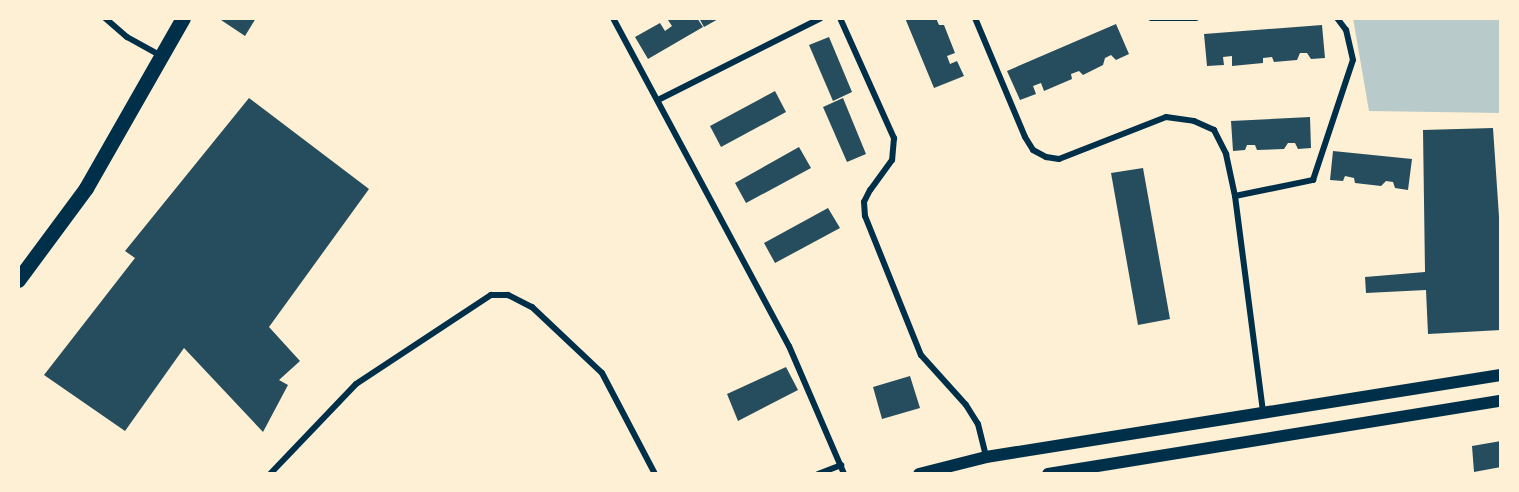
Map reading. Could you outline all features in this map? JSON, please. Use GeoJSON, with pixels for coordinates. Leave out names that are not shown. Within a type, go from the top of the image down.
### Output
{"type":"FeatureCollection","features":[{"type":"Feature","properties":{"kind":"highway"},"geometry":{"type":"LineString","coordinates":[[18,280],[86,188],[163,57],[183,18]]}},
{"type":"Feature","properties":{"kind":"main road"},"geometry":{"type":"LineString","coordinates":[[920,474],[986,457],[1263,411],[1501,375]]}},
{"type":"Feature","properties":{"kind":"main road"},"geometry":{"type":"LineString","coordinates":[[1048,474],[1501,401]]}},
{"type":"Feature","properties":{"kind":"street"},"geometry":{"type":"LineString","coordinates":[[105,18],[127,37],[163,57]]}},
{"type":"Feature","properties":{"kind":"street"},"geometry":{"type":"LineString","coordinates":[[613,18],[789,346],[844,474]]}},
{"type":"Feature","properties":{"kind":"street"},"geometry":{"type":"LineString","coordinates":[[658,100],[821,18]]}},
{"type":"Feature","properties":{"kind":"street"},"geometry":{"type":"LineString","coordinates":[[840,18],[894,138],[892,160],[870,190],[865,216],[921,355],[966,405],[978,424],[986,457]]}},
{"type":"Feature","properties":{"kind":"street"},"geometry":{"type":"LineString","coordinates":[[975,18],[1033,150],[1059,159],[1166,117],[1194,121],[1214,130],[1226,154],[1235,196],[1263,411]]}},
{"type":"Feature","properties":{"kind":"street"},"geometry":{"type":"LineString","coordinates":[[1151,18],[1196,18]]}},
{"type":"Feature","properties":{"kind":"street"},"geometry":{"type":"LineString","coordinates":[[1235,196],[1313,180],[1353,60],[1346,30],[1337,18]]}},
{"type":"Feature","properties":{"kind":"street"},"geometry":{"type":"LineString","coordinates":[[270,474],[356,384],[491,296],[508,295],[532,307],[602,373],[655,474]]}},
{"type":"Feature","properties":{"kind":"street"},"geometry":{"type":"LineString","coordinates":[[818,474],[841,465]]}},
{"type":"Feature","properties":{"kind":"shaded area"},"geometry":{"type":"Polygon","coordinates":[[[1353,18],[1501,18],[1501,113],[1369,111],[1353,18]]]}},
{"type":"Feature","properties":{"kind":"building"},"geometry":{"type":"Polygon","coordinates":[[[218,18],[256,18],[245,36],[218,18]]]}},
{"type":"Feature","properties":{"kind":"building"},"geometry":{"type":"Polygon","coordinates":[[[697,18],[703,27],[648,59],[635,37],[660,23],[665,31],[672,26],[668,20],[697,18]]]}},
{"type":"Feature","properties":{"kind":"building"},"geometry":{"type":"Polygon","coordinates":[[[699,18],[720,18],[704,27],[699,18]]]}},
{"type":"Feature","properties":{"kind":"building"},"geometry":{"type":"Polygon","coordinates":[[[905,18],[936,18],[939,25],[944,25],[955,53],[947,56],[950,64],[957,61],[964,76],[934,88],[905,18]]]}},
{"type":"Feature","properties":{"kind":"building"},"geometry":{"type":"Polygon","coordinates":[[[1116,24],[1129,54],[1116,60],[1111,55],[1105,58],[1103,65],[1083,75],[1079,71],[1071,74],[1072,79],[1044,91],[1041,83],[1033,86],[1036,94],[1020,100],[1007,71],[1116,24]]]}},
{"type":"Feature","properties":{"kind":"building"},"geometry":{"type":"Polygon","coordinates":[[[1322,25],[1325,58],[1311,59],[1307,53],[1300,53],[1297,60],[1274,62],[1272,57],[1263,58],[1263,63],[1232,66],[1232,56],[1223,57],[1224,65],[1207,66],[1204,34],[1322,25]]]}},
{"type":"Feature","properties":{"kind":"building"},"geometry":{"type":"Polygon","coordinates":[[[829,37],[852,92],[833,101],[809,45],[829,37]]]}},
{"type":"Feature","properties":{"kind":"building"},"geometry":{"type":"Polygon","coordinates":[[[775,91],[786,112],[721,147],[710,126],[775,91]]]}},
{"type":"Feature","properties":{"kind":"building"},"geometry":{"type":"Polygon","coordinates":[[[249,98],[369,189],[269,327],[300,361],[279,380],[288,385],[263,432],[184,348],[125,431],[44,375],[135,258],[125,251],[249,98]]]}},
{"type":"Feature","properties":{"kind":"building"},"geometry":{"type":"Polygon","coordinates":[[[843,98],[866,154],[847,162],[823,107],[843,98]]]}},
{"type":"Feature","properties":{"kind":"building"},"geometry":{"type":"Polygon","coordinates":[[[1310,117],[1311,148],[1298,149],[1295,143],[1288,143],[1284,149],[1257,150],[1255,145],[1247,145],[1245,150],[1233,151],[1231,121],[1310,117]]]}},
{"type":"Feature","properties":{"kind":"building"},"geometry":{"type":"Polygon","coordinates":[[[1493,128],[1501,246],[1501,330],[1428,334],[1426,290],[1366,293],[1365,277],[1425,272],[1423,130],[1493,128]]]}},
{"type":"Feature","properties":{"kind":"building"},"geometry":{"type":"Polygon","coordinates":[[[799,147],[811,168],[746,203],[735,183],[799,147]]]}},
{"type":"Feature","properties":{"kind":"building"},"geometry":{"type":"Polygon","coordinates":[[[1333,151],[1412,159],[1408,190],[1395,188],[1393,182],[1386,181],[1381,186],[1355,183],[1354,178],[1345,176],[1343,181],[1330,180],[1333,151]]]}},
{"type":"Feature","properties":{"kind":"building"},"geometry":{"type":"Polygon","coordinates":[[[1143,168],[1170,319],[1138,325],[1111,173],[1143,168]]]}},
{"type":"Feature","properties":{"kind":"building"},"geometry":{"type":"Polygon","coordinates":[[[828,208],[840,228],[775,263],[764,243],[828,208]]]}},
{"type":"Feature","properties":{"kind":"building"},"geometry":{"type":"Polygon","coordinates":[[[786,367],[798,390],[738,421],[727,394],[786,367]]]}},
{"type":"Feature","properties":{"kind":"building"},"geometry":{"type":"Polygon","coordinates":[[[910,376],[920,408],[882,419],[873,387],[910,376]]]}},
{"type":"Feature","properties":{"kind":"building"},"geometry":{"type":"Polygon","coordinates":[[[1501,441],[1501,467],[1474,472],[1472,446],[1501,441]]]}}]}
